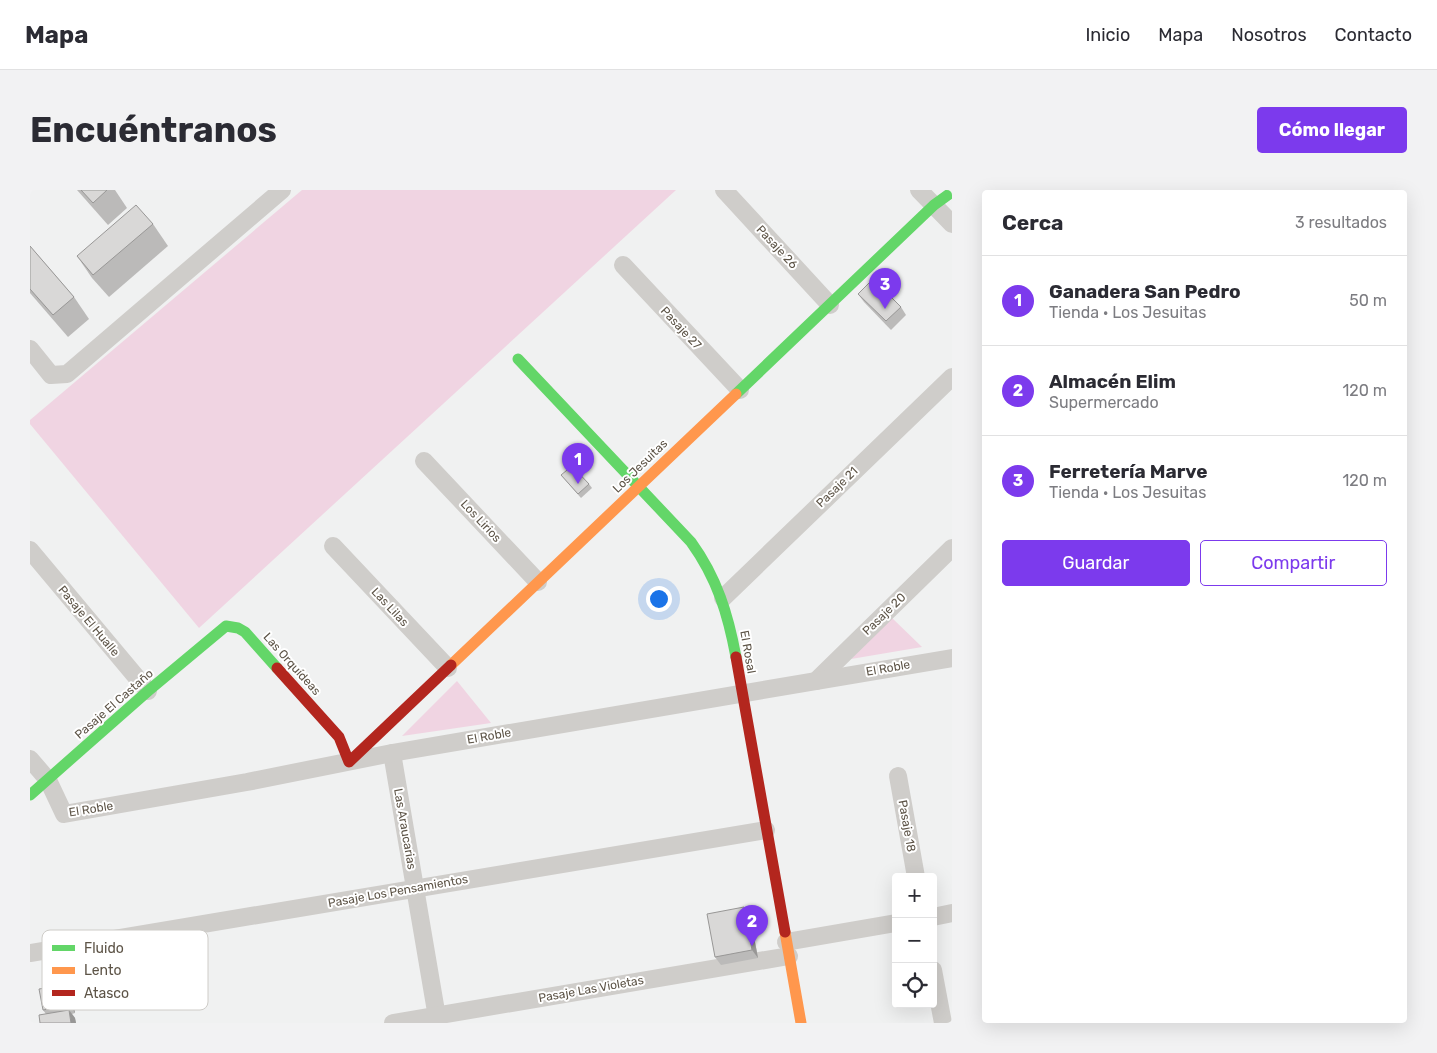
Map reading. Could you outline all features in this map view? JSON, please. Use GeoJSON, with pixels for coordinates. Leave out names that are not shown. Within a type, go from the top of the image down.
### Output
{"type":"FeatureCollection","features":[{"type":"Feature","properties":{"kind":"street"},"geometry":{"type":"LineString","coordinates":[[30,349],[51,375],[67,374],[282,190]]}},
{"type":"Feature","properties":{"kind":"street","name":"Pasaje 26"},"geometry":{"type":"LineString","coordinates":[[724,190],[830,305]]}},
{"type":"Feature","properties":{"kind":"street"},"geometry":{"type":"LineString","coordinates":[[919,190],[952,224]]}},
{"type":"Feature","properties":{"kind":"street","name":"Los Jesuitas"},"geometry":{"type":"LineString","coordinates":[[349,762],[934,206],[952,192]]}},
{"type":"Feature","properties":{"kind":"street","name":"Pasaje 27"},"geometry":{"type":"LineString","coordinates":[[623,265],[740,390]]}},
{"type":"Feature","properties":{"kind":"street","name":"El Rosal"},"geometry":{"type":"LineString","coordinates":[[518,359],[640,485],[695,546],[715,579],[727,614],[801,1023]]}},
{"type":"Feature","properties":{"kind":"street","name":"Pasaje 21"},"geometry":{"type":"LineString","coordinates":[[723,598],[952,377]]}},
{"type":"Feature","properties":{"kind":"street","name":"Los Lirios"},"geometry":{"type":"LineString","coordinates":[[424,461],[538,582]]}},
{"type":"Feature","properties":{"kind":"street","name":"Las Lilas"},"geometry":{"type":"LineString","coordinates":[[333,546],[448,668]]}},
{"type":"Feature","properties":{"kind":"street","name":"Pasaje 20"},"geometry":{"type":"LineString","coordinates":[[816,680],[952,548]]}},
{"type":"Feature","properties":{"kind":"street","name":"Pasaje El Hualle"},"geometry":{"type":"LineString","coordinates":[[30,550],[148,691]]}},
{"type":"Feature","properties":{"kind":"street","name":"Las Orquídeas"},"geometry":{"type":"LineString","coordinates":[[199,650],[226,626],[238,628],[245,632],[339,737],[349,762]]}},
{"type":"Feature","properties":{"kind":"street","name":"Pasaje El Castaño"},"geometry":{"type":"LineString","coordinates":[[30,796],[148,691],[199,650]]}},
{"type":"Feature","properties":{"kind":"street","name":"El Roble"},"geometry":{"type":"LineString","coordinates":[[48,780],[64,814],[247,782],[392,753],[952,658]]}},
{"type":"Feature","properties":{"kind":"street","name":"Las Araucarias"},"geometry":{"type":"LineString","coordinates":[[392,753],[438,1019]]}},
{"type":"Feature","properties":{"kind":"street"},"geometry":{"type":"LineString","coordinates":[[30,759],[48,780]]}},
{"type":"Feature","properties":{"kind":"street","name":"Pasaje 18"},"geometry":{"type":"LineString","coordinates":[[898,776],[915,873]]}},
{"type":"Feature","properties":{"kind":"street","name":"Pasaje Los Pensamientos"},"geometry":{"type":"LineString","coordinates":[[166,930],[766,830]]}},
{"type":"Feature","properties":{"kind":"street"},"geometry":{"type":"LineString","coordinates":[[937,916],[952,913]]}},
{"type":"Feature","properties":{"kind":"street","name":"Pasaje Las Violetas"},"geometry":{"type":"LineString","coordinates":[[393,1023],[438,1019],[788,949],[892,924]]}},
{"type":"Feature","properties":{"kind":"street"},"geometry":{"type":"LineString","coordinates":[[937,991],[943,1023]]}},
{"type":"Feature","properties":{"kind":"shaded area"},"geometry":{"type":"Polygon","coordinates":[[[302,190],[676,190],[199,628],[30,424],[30,420],[302,190]]]}},
{"type":"Feature","properties":{"kind":"shaded area"},"geometry":{"type":"Polygon","coordinates":[[[892,618],[922,647],[851,659],[892,618]]]}},
{"type":"Feature","properties":{"kind":"shaded area"},"geometry":{"type":"Polygon","coordinates":[[[457,681],[491,723],[402,736],[457,681]]]}},
{"type":"Feature","properties":{"kind":"building"},"geometry":{"type":"Polygon","coordinates":[[[81,190],[107,190],[93,203],[81,190]]]}},
{"type":"Feature","properties":{"kind":"building"},"geometry":{"type":"Polygon","coordinates":[[[136,205],[153,224],[93,275],[77,256],[136,205]]]}},
{"type":"Feature","properties":{"kind":"building"},"geometry":{"type":"Polygon","coordinates":[[[30,246],[74,297],[53,315],[30,289],[30,246]]]}},
{"type":"Feature","properties":{"kind":"building"},"geometry":{"type":"Polygon","coordinates":[[[873,279],[901,307],[886,321],[858,294],[873,279]]]}},
{"type":"Feature","properties":{"kind":"building"},"geometry":{"type":"Polygon","coordinates":[[[572,466],[589,484],[578,494],[561,475],[572,466]]]}},
{"type":"Feature","properties":{"kind":"building"},"geometry":{"type":"Polygon","coordinates":[[[744,907],[752,950],[715,957],[707,914],[744,907]]]}},
{"type":"Feature","properties":{"kind":"building"},"geometry":{"type":"Polygon","coordinates":[[[39,989],[42,989],[42,1005],[39,989]]]}},
{"type":"Feature","properties":{"kind":"building"},"geometry":{"type":"Polygon","coordinates":[[[69,1010],[71,1023],[40,1023],[39,1015],[69,1010]]]}},
{"type":"Feature","properties":{"kind":"traffic: fast"},"geometry":{"type":"LineString","coordinates":[[736,394],[934,205],[952,192]]}},
{"type":"Feature","properties":{"kind":"traffic: fast"},"geometry":{"type":"LineString","coordinates":[[518,359],[691,542],[715,583],[725,611],[736,657]]}},
{"type":"Feature","properties":{"kind":"traffic: fast"},"geometry":{"type":"LineString","coordinates":[[30,795],[148,691],[226,626],[238,628],[245,632],[277,668]]}},
{"type":"Feature","properties":{"kind":"traffic: slow"},"geometry":{"type":"LineString","coordinates":[[451,665],[736,394]]}},
{"type":"Feature","properties":{"kind":"traffic: slow"},"geometry":{"type":"LineString","coordinates":[[785,932],[801,1023]]}},
{"type":"Feature","properties":{"kind":"traffic: jam"},"geometry":{"type":"LineString","coordinates":[[736,657],[785,932]]}},
{"type":"Feature","properties":{"kind":"traffic: jam"},"geometry":{"type":"LineString","coordinates":[[277,668],[339,737],[349,762],[451,665]]}},
{"type":"Feature","properties":{"kind":"place","name":"Ferretería Marve"},"geometry":{"type":"Point","coordinates":[885,309]}},
{"type":"Feature","properties":{"kind":"place","name":"Ganadera San Pedro"},"geometry":{"type":"Point","coordinates":[578,484]}},
{"type":"Feature","properties":{"kind":"place","name":"Almacén Elim"},"geometry":{"type":"Point","coordinates":[752,946]}}]}
